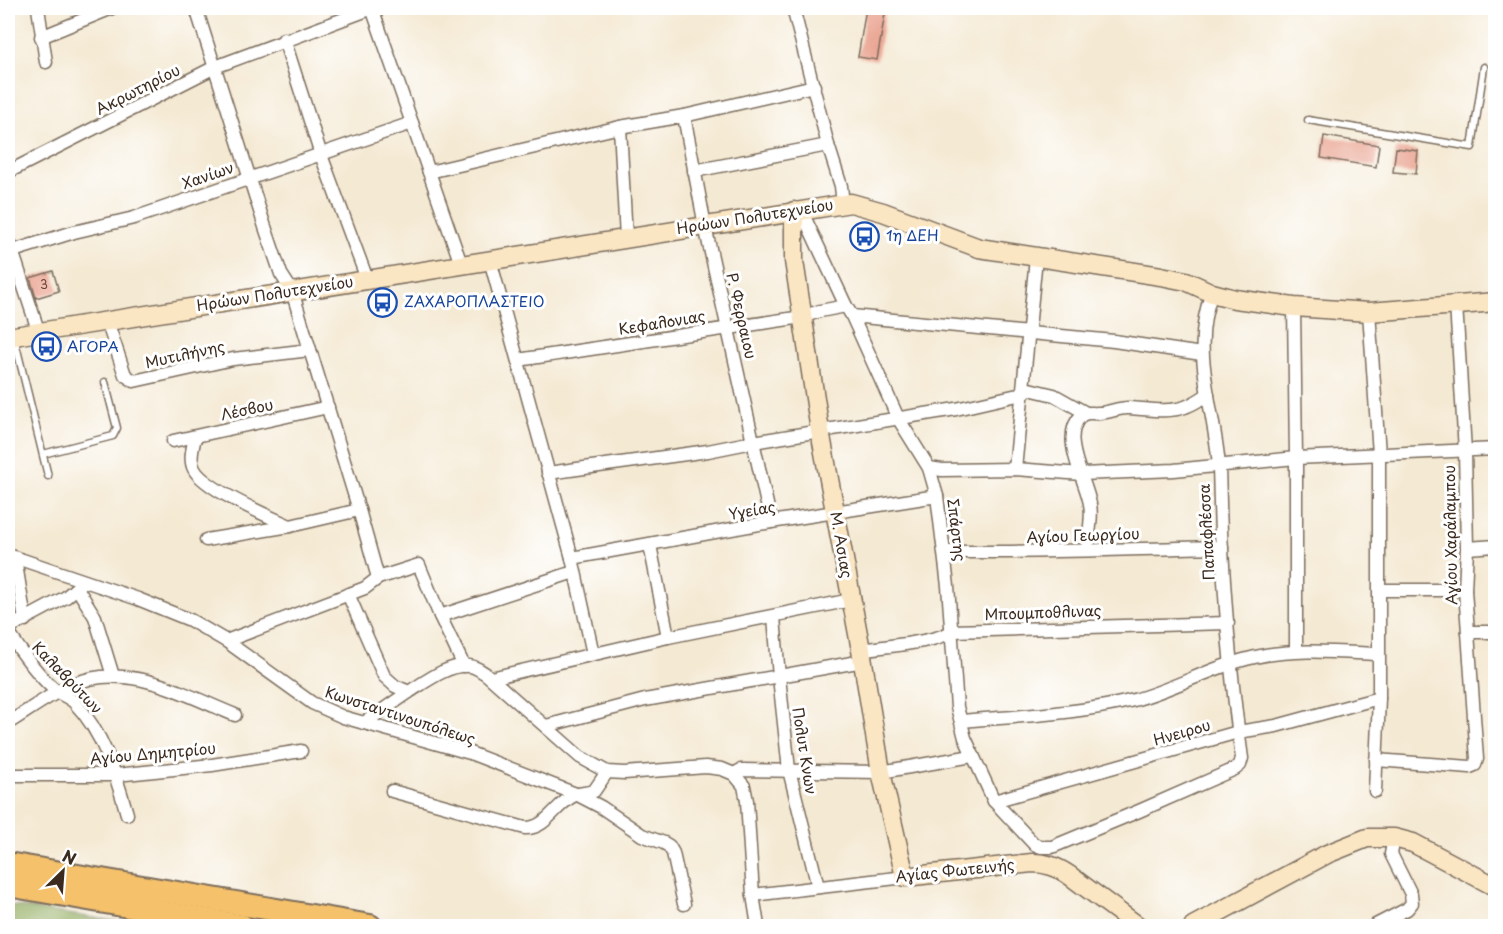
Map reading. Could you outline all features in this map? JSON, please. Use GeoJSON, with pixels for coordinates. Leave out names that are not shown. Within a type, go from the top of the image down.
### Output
{"type":"FeatureCollection","features":[{"type":"Feature","properties":{"kind":"highway"},"geometry":{"type":"LineString","coordinates":[[8,864],[370,927]]}},
{"type":"Feature","properties":{"kind":"highway"},"geometry":{"type":"LineString","coordinates":[[8,885],[242,927]]}},
{"type":"Feature","properties":{"kind":"street"},"geometry":{"type":"LineString","coordinates":[[38,8],[46,62]]}},
{"type":"Feature","properties":{"kind":"street"},"geometry":{"type":"LineString","coordinates":[[41,38],[112,8]]}},
{"type":"Feature","properties":{"kind":"street"},"geometry":{"type":"LineString","coordinates":[[196,8],[281,274],[292,291],[378,578]]}},
{"type":"Feature","properties":{"kind":"street"},"geometry":{"type":"LineString","coordinates":[[373,8],[461,264]]}},
{"type":"Feature","properties":{"kind":"street","name":"Ακρωτηρίου"},"geometry":{"type":"LineString","coordinates":[[8,172],[215,66],[373,8]]}},
{"type":"Feature","properties":{"kind":"street"},"geometry":{"type":"LineString","coordinates":[[793,8],[828,145],[841,186],[843,204]]}},
{"type":"Feature","properties":{"kind":"street"},"geometry":{"type":"LineString","coordinates":[[284,39],[321,155],[367,279]]}},
{"type":"Feature","properties":{"kind":"street"},"geometry":{"type":"LineString","coordinates":[[429,172],[620,127],[684,116],[814,86]]}},
{"type":"Feature","properties":{"kind":"street","name":"Ρ. Φερραιου"},"geometry":{"type":"LineString","coordinates":[[684,116],[705,226],[771,522]]}},
{"type":"Feature","properties":{"kind":"street","name":"Χανίων"},"geometry":{"type":"LineString","coordinates":[[13,251],[74,232],[134,218],[412,123]]}},
{"type":"Feature","properties":{"kind":"street"},"geometry":{"type":"LineString","coordinates":[[620,127],[626,238]]}},
{"type":"Feature","properties":{"kind":"street"},"geometry":{"type":"LineString","coordinates":[[694,171],[828,145]]}},
{"type":"Feature","properties":{"kind":"street","name":"Ηρώων Πολυτεχνείου"},"geometry":{"type":"LineString","coordinates":[[11,337],[843,204],[860,204],[979,248],[1161,276],[1186,281],[1212,292],[1244,300],[1294,307],[1369,312],[1496,302]]}},
{"type":"Feature","properties":{"kind":"street","name":"Σπάρτης"},"geometry":{"type":"LineString","coordinates":[[798,211],[849,311],[898,418],[929,468],[937,496],[945,552],[956,690],[961,721],[972,756],[994,801],[1034,844],[1041,847],[1052,847]]}},
{"type":"Feature","properties":{"kind":"street","name":"Μ. Ασιας"},"geometry":{"type":"LineString","coordinates":[[798,211],[794,261],[820,431],[862,655],[881,772],[905,877]]}},
{"type":"Feature","properties":{"kind":"street"},"geometry":{"type":"LineString","coordinates":[[8,238],[39,333]]}},
{"type":"Feature","properties":{"kind":"street"},"geometry":{"type":"LineString","coordinates":[[1016,469],[1036,258]]}},
{"type":"Feature","properties":{"kind":"street"},"geometry":{"type":"LineString","coordinates":[[490,260],[572,558],[593,654]]}},
{"type":"Feature","properties":{"kind":"street","name":"Παπαφλέσσα"},"geometry":{"type":"LineString","coordinates":[[1052,847],[1240,765],[1242,758],[1227,623],[1219,465],[1202,354],[1202,328],[1212,292]]}},
{"type":"Feature","properties":{"kind":"street","name":"Αγίου Χαράλαμπου"},"geometry":{"type":"LineString","coordinates":[[1376,760],[1470,767],[1475,765],[1477,753],[1465,590],[1467,548],[1465,451],[1456,304]]}},
{"type":"Feature","properties":{"kind":"street"},"geometry":{"type":"LineString","coordinates":[[1294,307],[1296,651]]}},
{"type":"Feature","properties":{"kind":"street","name":"Κεφαλονιας"},"geometry":{"type":"LineString","coordinates":[[518,360],[802,317],[820,310],[849,311],[1114,341],[1202,354]]}},
{"type":"Feature","properties":{"kind":"street"},"geometry":{"type":"LineString","coordinates":[[1369,312],[1379,454],[1381,590],[1375,791]]}},
{"type":"Feature","properties":{"kind":"street","name":"Μυτιλήνης"},"geometry":{"type":"LineString","coordinates":[[107,321],[125,375],[134,381],[232,359],[310,350]]}},
{"type":"Feature","properties":{"kind":"street"},"geometry":{"type":"LineString","coordinates":[[548,473],[708,451],[956,409],[1022,394],[1029,389],[1054,395],[1086,413],[1127,408],[1169,410],[1184,408],[1208,394]]}},
{"type":"Feature","properties":{"kind":"street","name":"Λέσβου"},"geometry":{"type":"LineString","coordinates":[[173,441],[328,407]]}},
{"type":"Feature","properties":{"kind":"street"},"geometry":{"type":"LineString","coordinates":[[1086,413],[1076,423],[1073,446],[1090,505],[1087,550]]}},
{"type":"Feature","properties":{"kind":"street"},"geometry":{"type":"LineString","coordinates":[[195,437],[192,455],[193,468],[201,478],[262,514],[290,526]]}},
{"type":"Feature","properties":{"kind":"street"},"geometry":{"type":"LineString","coordinates":[[929,468],[942,470],[1016,469],[1082,474],[1174,470],[1296,458],[1496,449]]}},
{"type":"Feature","properties":{"kind":"street","name":"Υγείας"},"geometry":{"type":"LineString","coordinates":[[572,558],[771,522],[836,514],[937,496]]}},
{"type":"Feature","properties":{"kind":"street"},"geometry":{"type":"LineString","coordinates":[[206,540],[290,526],[359,510]]}},
{"type":"Feature","properties":{"kind":"street"},"geometry":{"type":"LineString","coordinates":[[650,545],[668,637]]}},
{"type":"Feature","properties":{"kind":"street"},"geometry":{"type":"LineString","coordinates":[[1467,548],[1496,546]]}},
{"type":"Feature","properties":{"kind":"street","name":"Αγίου Γεωργίου"},"geometry":{"type":"LineString","coordinates":[[945,552],[1022,553],[1222,548]]}},
{"type":"Feature","properties":{"kind":"street"},"geometry":{"type":"LineString","coordinates":[[11,556],[25,620]]}},
{"type":"Feature","properties":{"kind":"street","name":"Κωνσταντινουπόλεως"},"geometry":{"type":"LineString","coordinates":[[11,556],[81,585],[190,620],[226,641],[312,703],[343,717],[470,753],[576,794],[601,807],[642,835],[669,846],[673,853],[684,904]]}},
{"type":"Feature","properties":{"kind":"street"},"geometry":{"type":"LineString","coordinates":[[226,641],[365,588],[378,578],[419,565],[464,666]]}},
{"type":"Feature","properties":{"kind":"street"},"geometry":{"type":"LineString","coordinates":[[440,616],[574,572]]}},
{"type":"Feature","properties":{"kind":"street"},"geometry":{"type":"LineString","coordinates":[[8,627],[66,597],[81,585],[95,617],[113,676]]}},
{"type":"Feature","properties":{"kind":"street"},"geometry":{"type":"LineString","coordinates":[[1381,590],[1465,590]]}},
{"type":"Feature","properties":{"kind":"street"},"geometry":{"type":"LineString","coordinates":[[348,594],[384,676],[395,686],[409,692]]}},
{"type":"Feature","properties":{"kind":"street"},"geometry":{"type":"LineString","coordinates":[[491,678],[668,637],[851,600]]}},
{"type":"Feature","properties":{"kind":"street","name":"Πολυτ Κνων"},"geometry":{"type":"LineString","coordinates":[[774,617],[778,677],[789,770],[818,887]]}},
{"type":"Feature","properties":{"kind":"street","name":"Μπουμποθλινας"},"geometry":{"type":"LineString","coordinates":[[546,726],[645,700],[778,677],[946,635],[952,631],[1227,623]]}},
{"type":"Feature","properties":{"kind":"street","name":"Καλαβρύτων"},"geometry":{"type":"LineString","coordinates":[[8,632],[21,653],[58,693],[75,703],[93,726],[116,775],[127,814]]}},
{"type":"Feature","properties":{"kind":"street"},"geometry":{"type":"LineString","coordinates":[[1468,632],[1496,632]]}},
{"type":"Feature","properties":{"kind":"street"},"geometry":{"type":"LineString","coordinates":[[961,721],[1078,712],[1099,708],[1137,699],[1256,657],[1296,651],[1378,654]]}},
{"type":"Feature","properties":{"kind":"street"},"geometry":{"type":"LineString","coordinates":[[364,723],[409,692],[444,672],[472,666],[491,678],[580,757],[607,772],[624,773],[706,767],[722,769],[734,774],[744,786],[747,801],[753,895],[758,927]]}},
{"type":"Feature","properties":{"kind":"street"},"geometry":{"type":"LineString","coordinates":[[8,723],[70,685],[84,680],[113,676],[161,685],[235,715]]}},
{"type":"Feature","properties":{"kind":"street","name":"Ηνειρου"},"geometry":{"type":"LineString","coordinates":[[994,801],[1238,732],[1276,726],[1379,698]]}},
{"type":"Feature","properties":{"kind":"street","name":"Αγίου Δημητρίου"},"geometry":{"type":"LineString","coordinates":[[8,775],[116,775],[212,765],[301,751]]}},
{"type":"Feature","properties":{"kind":"street"},"geometry":{"type":"LineString","coordinates":[[734,774],[741,770],[881,772],[972,756]]}},
{"type":"Feature","properties":{"kind":"street"},"geometry":{"type":"LineString","coordinates":[[392,790],[532,829],[540,825],[576,794],[594,791],[607,772]]}},
{"type":"Feature","properties":{"kind":"street"},"geometry":{"type":"LineString","coordinates":[[1193,927],[1327,854],[1367,838],[1394,838],[1420,846],[1496,887]]}},
{"type":"Feature","properties":{"kind":"street"},"geometry":{"type":"LineString","coordinates":[[1374,927],[1407,909],[1412,903],[1411,894],[1391,854],[1394,838]]}},
{"type":"Feature","properties":{"kind":"street","name":"Αγίας Φωτεινής"},"geometry":{"type":"LineString","coordinates":[[753,895],[1047,863],[1070,875],[1138,927]]}},
{"type":"Feature","properties":{"kind":"lane"},"geometry":{"type":"LineString","coordinates":[[1308,120],[1472,147],[1484,67]]}},
{"type":"Feature","properties":{"kind":"lane"},"geometry":{"type":"LineString","coordinates":[[11,337],[48,476]]}},
{"type":"Feature","properties":{"kind":"lane"},"geometry":{"type":"LineString","coordinates":[[43,454],[113,436],[117,428],[105,382]]}},
{"type":"Feature","properties":{"kind":"green space"},"geometry":{"type":"Polygon","coordinates":[[[8,905],[141,925],[142,926],[8,926],[8,905]]]}},
{"type":"Feature","properties":{"kind":"building"},"geometry":{"type":"Polygon","coordinates":[[[866,8],[886,8],[877,60],[858,57],[866,8]]]}},
{"type":"Feature","properties":{"kind":"building"},"geometry":{"type":"Polygon","coordinates":[[[1324,136],[1379,145],[1376,167],[1321,158],[1324,136]]]}},
{"type":"Feature","properties":{"kind":"building"},"geometry":{"type":"Polygon","coordinates":[[[1396,148],[1418,151],[1416,174],[1393,172],[1396,148]]]}},
{"type":"Feature","properties":{"kind":"building"},"geometry":{"type":"Polygon","coordinates":[[[53,271],[59,291],[36,298],[30,278],[53,271]]]}},
{"type":"Feature","properties":{"kind":"place","name":"1η ΔΕΗ"},"geometry":{"type":"Point","coordinates":[865,236]}},
{"type":"Feature","properties":{"kind":"place","name":"ΖΑΧΑΡΟΠΛΑΣΤΕΙΟ"},"geometry":{"type":"Point","coordinates":[383,302]}},
{"type":"Feature","properties":{"kind":"place","name":"ΑΓΟΡΑ"},"geometry":{"type":"Point","coordinates":[46,347]}}]}
